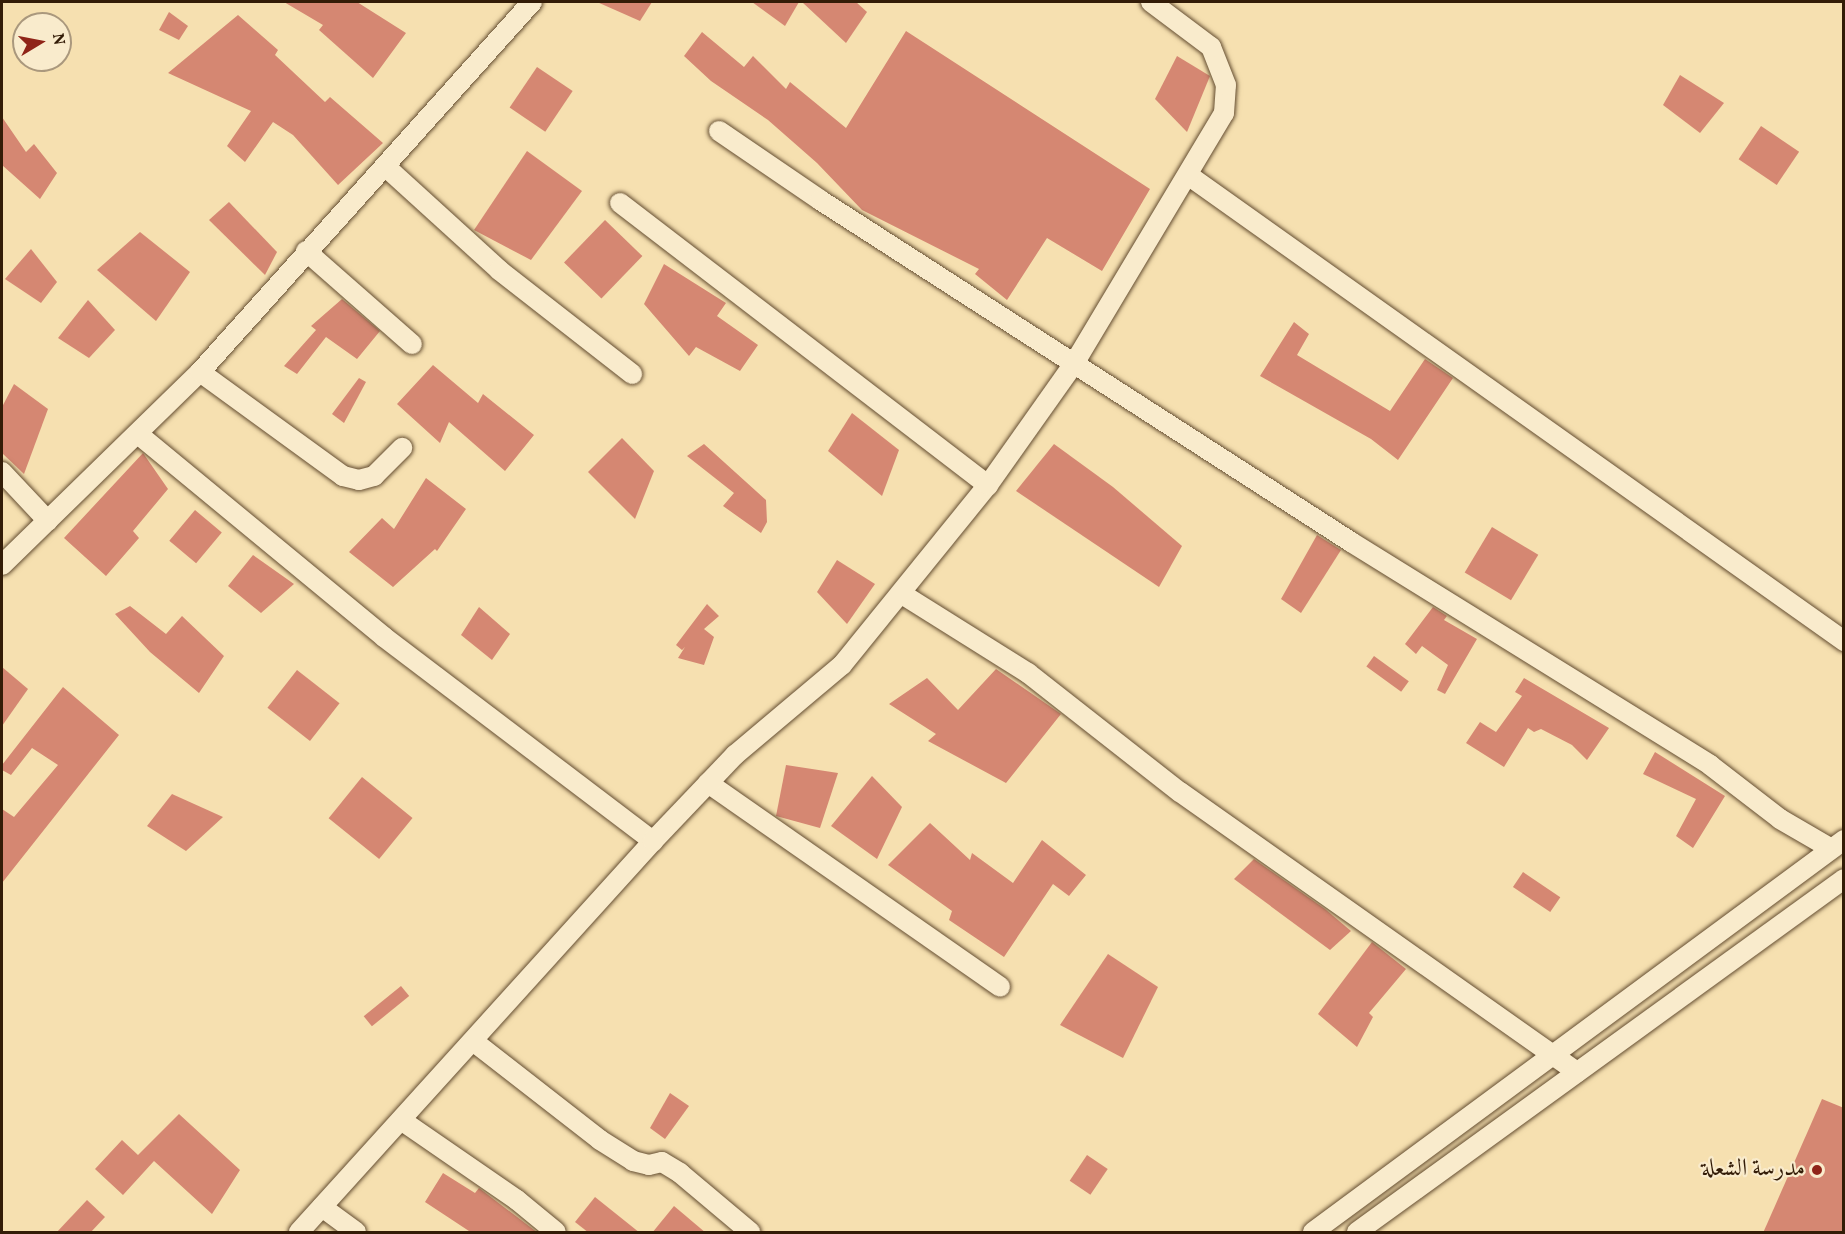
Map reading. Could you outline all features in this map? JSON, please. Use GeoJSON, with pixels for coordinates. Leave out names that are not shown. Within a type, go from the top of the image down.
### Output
{"type":"FeatureCollection","features":[{"type":"Feature","properties":{"kind":"street"},"geometry":{"type":"LineString","coordinates":[[5,556],[48,521],[200,372],[306,251],[386,167],[532,2]]}},
{"type":"Feature","properties":{"kind":"street"},"geometry":{"type":"LineString","coordinates":[[299,1233],[708,783],[735,755],[842,665],[902,594],[988,485],[1075,362],[1224,113],[1226,85],[1211,47],[1151,2]]}},
{"type":"Feature","properties":{"kind":"street"},"geometry":{"type":"LineString","coordinates":[[719,131],[820,200],[1548,668],[1710,765],[1780,819],[1837,844],[1313,1233]]}},
{"type":"Feature","properties":{"kind":"street"},"geometry":{"type":"LineString","coordinates":[[386,167],[499,270],[632,374]]}},
{"type":"Feature","properties":{"kind":"street"},"geometry":{"type":"LineString","coordinates":[[1188,175],[1844,641]]}},
{"type":"Feature","properties":{"kind":"street"},"geometry":{"type":"LineString","coordinates":[[620,203],[988,485]]}},
{"type":"Feature","properties":{"kind":"street"},"geometry":{"type":"LineString","coordinates":[[306,251],[412,344]]}},
{"type":"Feature","properties":{"kind":"street"},"geometry":{"type":"LineString","coordinates":[[200,372],[343,476],[359,480],[374,476],[402,448]]}},
{"type":"Feature","properties":{"kind":"street"},"geometry":{"type":"LineString","coordinates":[[138,435],[384,637],[653,841]]}},
{"type":"Feature","properties":{"kind":"street"},"geometry":{"type":"LineString","coordinates":[[2,472],[48,521]]}},
{"type":"Feature","properties":{"kind":"street"},"geometry":{"type":"LineString","coordinates":[[902,594],[1028,674],[1180,792],[1556,1054],[1577,1072]]}},
{"type":"Feature","properties":{"kind":"street"},"geometry":{"type":"LineString","coordinates":[[708,783],[1000,987]]}},
{"type":"Feature","properties":{"kind":"street"},"geometry":{"type":"LineString","coordinates":[[1357,1233],[1844,879]]}},
{"type":"Feature","properties":{"kind":"street"},"geometry":{"type":"LineString","coordinates":[[473,1041],[600,1140],[633,1161],[649,1165],[662,1162],[680,1173],[750,1233]]}},
{"type":"Feature","properties":{"kind":"street"},"geometry":{"type":"LineString","coordinates":[[401,1120],[517,1200],[556,1233]]}},
{"type":"Feature","properties":{"kind":"street"},"geometry":{"type":"LineString","coordinates":[[322,1207],[356,1233]]}},
{"type":"Feature","properties":{"kind":"building"},"geometry":{"type":"Polygon","coordinates":[[[284,2],[357,2],[406,33],[373,78],[319,30],[323,25],[284,2]]]}},
{"type":"Feature","properties":{"kind":"building"},"geometry":{"type":"Polygon","coordinates":[[[597,2],[652,2],[640,21],[597,2]]]}},
{"type":"Feature","properties":{"kind":"building"},"geometry":{"type":"Polygon","coordinates":[[[752,2],[799,2],[785,26],[752,2]]]}},
{"type":"Feature","properties":{"kind":"building"},"geometry":{"type":"Polygon","coordinates":[[[802,2],[856,2],[867,12],[846,43],[802,2]]]}},
{"type":"Feature","properties":{"kind":"building"},"geometry":{"type":"Polygon","coordinates":[[[169,12],[188,26],[179,40],[159,30],[169,12]]]}},
{"type":"Feature","properties":{"kind":"building"},"geometry":{"type":"Polygon","coordinates":[[[238,15],[278,50],[275,55],[325,102],[330,97],[383,143],[338,185],[293,135],[273,122],[245,162],[227,146],[251,111],[168,73],[238,15]]]}},
{"type":"Feature","properties":{"kind":"building"},"geometry":{"type":"Polygon","coordinates":[[[906,31],[1150,189],[1102,271],[1047,238],[1007,300],[975,274],[979,269],[862,210],[817,163],[768,120],[711,81],[684,56],[702,32],[744,67],[753,56],[786,89],[790,82],[846,128],[906,31]]]}},
{"type":"Feature","properties":{"kind":"building"},"geometry":{"type":"Polygon","coordinates":[[[1177,56],[1210,76],[1187,132],[1155,99],[1177,56]]]}},
{"type":"Feature","properties":{"kind":"building"},"geometry":{"type":"Polygon","coordinates":[[[537,67],[573,91],[545,132],[510,108],[537,67]]]}},
{"type":"Feature","properties":{"kind":"building"},"geometry":{"type":"Polygon","coordinates":[[[1680,75],[1724,103],[1700,133],[1663,105],[1680,75]]]}},
{"type":"Feature","properties":{"kind":"building"},"geometry":{"type":"Polygon","coordinates":[[[2,117],[26,152],[34,144],[57,173],[40,199],[2,165],[2,117]]]}},
{"type":"Feature","properties":{"kind":"building"},"geometry":{"type":"Polygon","coordinates":[[[1761,126],[1799,152],[1777,185],[1739,159],[1761,126]]]}},
{"type":"Feature","properties":{"kind":"building"},"geometry":{"type":"Polygon","coordinates":[[[527,151],[582,191],[531,260],[474,230],[527,151]]]}},
{"type":"Feature","properties":{"kind":"building"},"geometry":{"type":"Polygon","coordinates":[[[229,202],[277,252],[265,275],[209,220],[229,202]]]}},
{"type":"Feature","properties":{"kind":"building"},"geometry":{"type":"Polygon","coordinates":[[[605,220],[642,256],[601,299],[564,262],[605,220]]]}},
{"type":"Feature","properties":{"kind":"building"},"geometry":{"type":"Polygon","coordinates":[[[140,232],[190,272],[156,321],[97,270],[140,232]]]}},
{"type":"Feature","properties":{"kind":"building"},"geometry":{"type":"Polygon","coordinates":[[[31,249],[57,282],[41,303],[5,279],[31,249]]]}},
{"type":"Feature","properties":{"kind":"building"},"geometry":{"type":"Polygon","coordinates":[[[664,264],[726,303],[717,316],[758,345],[740,371],[696,347],[689,356],[644,304],[664,264]]]}},
{"type":"Feature","properties":{"kind":"building"},"geometry":{"type":"Polygon","coordinates":[[[342,299],[380,331],[357,359],[326,337],[297,374],[284,366],[316,330],[311,326],[342,299]]]}},
{"type":"Feature","properties":{"kind":"building"},"geometry":{"type":"Polygon","coordinates":[[[88,300],[115,330],[89,358],[58,338],[88,300]]]}},
{"type":"Feature","properties":{"kind":"building"},"geometry":{"type":"Polygon","coordinates":[[[1294,322],[1309,334],[1297,355],[1390,411],[1425,359],[1453,378],[1398,460],[1371,439],[1260,376],[1294,322]]]}},
{"type":"Feature","properties":{"kind":"building"},"geometry":{"type":"Polygon","coordinates":[[[433,365],[478,403],[483,394],[534,435],[505,471],[449,422],[440,443],[397,404],[433,365]]]}},
{"type":"Feature","properties":{"kind":"building"},"geometry":{"type":"Polygon","coordinates":[[[359,378],[366,382],[344,423],[332,414],[359,378]]]}},
{"type":"Feature","properties":{"kind":"building"},"geometry":{"type":"Polygon","coordinates":[[[14,384],[48,409],[24,474],[2,453],[2,407],[14,384]]]}},
{"type":"Feature","properties":{"kind":"building"},"geometry":{"type":"Polygon","coordinates":[[[852,413],[899,450],[882,496],[828,451],[852,413]]]}},
{"type":"Feature","properties":{"kind":"building"},"geometry":{"type":"Polygon","coordinates":[[[622,438],[654,471],[635,519],[588,472],[622,438]]]}},
{"type":"Feature","properties":{"kind":"building"},"geometry":{"type":"Polygon","coordinates":[[[704,444],[766,500],[767,522],[761,533],[723,506],[734,493],[687,456],[704,444]]]}},
{"type":"Feature","properties":{"kind":"building"},"geometry":{"type":"Polygon","coordinates":[[[1054,444],[1113,487],[1182,546],[1159,587],[1016,491],[1054,444]]]}},
{"type":"Feature","properties":{"kind":"building"},"geometry":{"type":"Polygon","coordinates":[[[143,453],[168,489],[133,531],[139,538],[106,576],[64,538],[143,453]]]}},
{"type":"Feature","properties":{"kind":"building"},"geometry":{"type":"Polygon","coordinates":[[[426,478],[466,509],[437,551],[435,549],[393,587],[349,552],[382,518],[394,529],[426,478]]]}},
{"type":"Feature","properties":{"kind":"building"},"geometry":{"type":"Polygon","coordinates":[[[195,510],[222,532],[196,563],[169,541],[195,510]]]}},
{"type":"Feature","properties":{"kind":"building"},"geometry":{"type":"Polygon","coordinates":[[[1492,527],[1538,555],[1511,600],[1465,572],[1492,527]]]}},
{"type":"Feature","properties":{"kind":"building"},"geometry":{"type":"Polygon","coordinates":[[[1317,535],[1341,550],[1301,613],[1281,599],[1317,535]]]}},
{"type":"Feature","properties":{"kind":"building"},"geometry":{"type":"Polygon","coordinates":[[[253,555],[294,584],[261,613],[228,586],[253,555]]]}},
{"type":"Feature","properties":{"kind":"building"},"geometry":{"type":"Polygon","coordinates":[[[837,560],[875,584],[847,624],[817,592],[837,560]]]}},
{"type":"Feature","properties":{"kind":"building"},"geometry":{"type":"Polygon","coordinates":[[[707,604],[719,616],[704,629],[714,637],[704,665],[678,658],[685,647],[682,650],[676,645],[707,604]]]}},
{"type":"Feature","properties":{"kind":"building"},"geometry":{"type":"Polygon","coordinates":[[[130,606],[166,634],[182,616],[224,656],[199,693],[150,652],[115,614],[130,606]]]}},
{"type":"Feature","properties":{"kind":"building"},"geometry":{"type":"Polygon","coordinates":[[[479,607],[510,634],[492,660],[461,635],[479,607]]]}},
{"type":"Feature","properties":{"kind":"building"},"geometry":{"type":"Polygon","coordinates":[[[1433,607],[1447,616],[1444,620],[1477,639],[1445,694],[1437,690],[1448,665],[1422,646],[1416,654],[1405,644],[1433,607]]]}},
{"type":"Feature","properties":{"kind":"building"},"geometry":{"type":"Polygon","coordinates":[[[1374,656],[1409,681],[1401,692],[1366,667],[1374,656]]]}},
{"type":"Feature","properties":{"kind":"building"},"geometry":{"type":"Polygon","coordinates":[[[2,667],[28,689],[2,726],[2,667]]]}},
{"type":"Feature","properties":{"kind":"building"},"geometry":{"type":"Polygon","coordinates":[[[996,669],[1061,714],[1006,783],[928,741],[936,734],[889,704],[927,678],[958,710],[996,669]]]}},
{"type":"Feature","properties":{"kind":"building"},"geometry":{"type":"Polygon","coordinates":[[[297,670],[340,703],[310,741],[267,708],[297,670]]]}},
{"type":"Feature","properties":{"kind":"building"},"geometry":{"type":"Polygon","coordinates":[[[1524,678],[1609,728],[1587,760],[1572,745],[1541,729],[1534,732],[1528,728],[1504,767],[1466,743],[1480,722],[1496,732],[1522,696],[1515,692],[1524,678]]]}},
{"type":"Feature","properties":{"kind":"building"},"geometry":{"type":"Polygon","coordinates":[[[63,687],[119,735],[2,883],[2,809],[14,817],[58,765],[32,748],[11,775],[2,770],[2,765],[63,687]]]}},
{"type":"Feature","properties":{"kind":"building"},"geometry":{"type":"Polygon","coordinates":[[[1655,752],[1725,796],[1693,848],[1676,836],[1696,799],[1643,774],[1655,752]]]}},
{"type":"Feature","properties":{"kind":"building"},"geometry":{"type":"Polygon","coordinates":[[[786,765],[838,773],[820,828],[776,816],[786,765]]]}},
{"type":"Feature","properties":{"kind":"building"},"geometry":{"type":"Polygon","coordinates":[[[872,776],[902,807],[877,859],[831,826],[872,776]]]}},
{"type":"Feature","properties":{"kind":"building"},"geometry":{"type":"Polygon","coordinates":[[[362,777],[413,818],[379,859],[329,818],[362,777]]]}},
{"type":"Feature","properties":{"kind":"building"},"geometry":{"type":"Polygon","coordinates":[[[172,794],[223,817],[186,851],[147,826],[172,794]]]}},
{"type":"Feature","properties":{"kind":"building"},"geometry":{"type":"Polygon","coordinates":[[[930,823],[970,860],[972,853],[1013,883],[1042,840],[1086,875],[1069,896],[1053,884],[1004,957],[949,920],[952,911],[888,865],[930,823]]]}},
{"type":"Feature","properties":{"kind":"building"},"geometry":{"type":"Polygon","coordinates":[[[1254,859],[1325,909],[1351,931],[1330,950],[1234,879],[1254,859]]]}},
{"type":"Feature","properties":{"kind":"building"},"geometry":{"type":"Polygon","coordinates":[[[1523,872],[1560,897],[1550,912],[1513,887],[1523,872]]]}},
{"type":"Feature","properties":{"kind":"building"},"geometry":{"type":"Polygon","coordinates":[[[1372,942],[1406,969],[1369,1013],[1373,1017],[1357,1047],[1318,1014],[1372,942]]]}},
{"type":"Feature","properties":{"kind":"building"},"geometry":{"type":"Polygon","coordinates":[[[1108,954],[1158,987],[1123,1058],[1060,1025],[1108,954]]]}},
{"type":"Feature","properties":{"kind":"building"},"geometry":{"type":"Polygon","coordinates":[[[401,986],[409,996],[372,1026],[364,1016],[401,986]]]}},
{"type":"Feature","properties":{"kind":"building"},"geometry":{"type":"Polygon","coordinates":[[[670,1093],[689,1106],[665,1139],[650,1128],[670,1093]]]}},
{"type":"Feature","properties":{"kind":"building","name":"مدرسة الشعلة"},"geometry":{"type":"Polygon","coordinates":[[[1822,1099],[1844,1108],[1844,1233],[1763,1233],[1822,1099]]]}},
{"type":"Feature","properties":{"kind":"building"},"geometry":{"type":"Polygon","coordinates":[[[179,1114],[240,1170],[212,1214],[154,1161],[123,1195],[95,1169],[122,1140],[138,1155],[179,1114]]]}},
{"type":"Feature","properties":{"kind":"building"},"geometry":{"type":"Polygon","coordinates":[[[1087,1155],[1108,1169],[1090,1195],[1070,1181],[1087,1155]]]}},
{"type":"Feature","properties":{"kind":"building"},"geometry":{"type":"Polygon","coordinates":[[[443,1173],[475,1193],[479,1188],[538,1233],[472,1233],[425,1202],[443,1173]]]}},
{"type":"Feature","properties":{"kind":"building"},"geometry":{"type":"Polygon","coordinates":[[[595,1197],[640,1233],[589,1233],[575,1222],[595,1197]]]}},
{"type":"Feature","properties":{"kind":"building"},"geometry":{"type":"Polygon","coordinates":[[[87,1200],[105,1217],[90,1233],[56,1233],[87,1200]]]}},
{"type":"Feature","properties":{"kind":"building"},"geometry":{"type":"Polygon","coordinates":[[[674,1206],[706,1233],[652,1233],[674,1206]]]}},
{"type":"Feature","properties":{"kind":"place","name":"مدرسة الشعلة"},"geometry":{"type":"Point","coordinates":[1817,1170]}}]}
